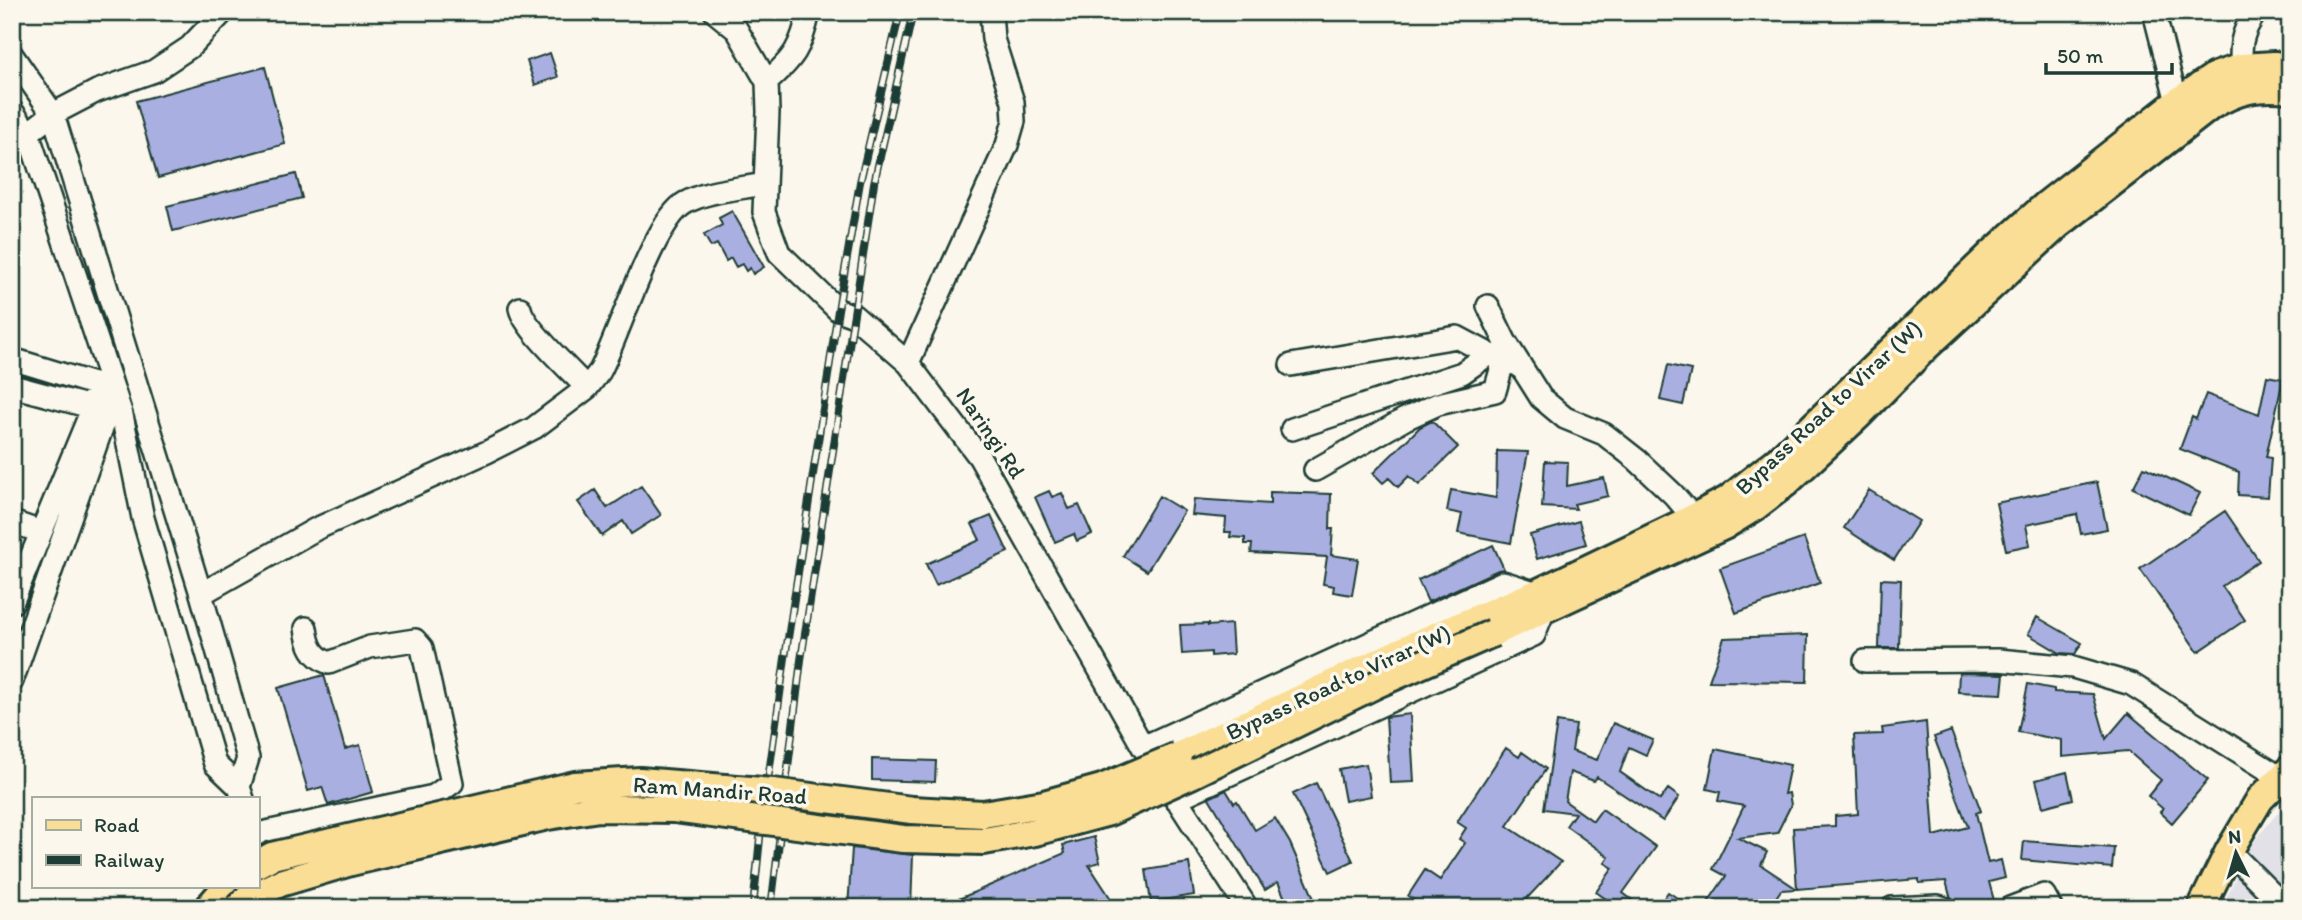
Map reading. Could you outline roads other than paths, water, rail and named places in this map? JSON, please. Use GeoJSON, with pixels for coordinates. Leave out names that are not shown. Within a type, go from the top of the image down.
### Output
{"type":"FeatureCollection","features":[{"type":"Feature","properties":{"kind":"main road"},"geometry":{"type":"LineString","coordinates":[[238,908],[247,899],[280,883],[351,862],[548,816],[599,808],[674,808],[903,839],[984,841],[1035,832],[1109,812],[1379,683],[1488,624],[1724,526],[1755,507],[1859,415],[1926,347],[2057,225],[2184,112],[2211,106],[2242,79],[2274,65],[2290,67]]}},
{"type":"Feature","properties":{"kind":"main road","name":"Bypass Road to Virar (W)"},"geometry":{"type":"LineString","coordinates":[[1540,601],[1727,500],[1778,460],[2047,204],[2184,112],[2199,86],[2215,76],[2242,79]]}},
{"type":"Feature","properties":{"kind":"main road"},"geometry":{"type":"LineString","coordinates":[[2242,79],[2263,87],[2290,89]]}},
{"type":"Feature","properties":{"kind":"main road","name":"Bypass Road to Virar (W)"},"geometry":{"type":"LineString","coordinates":[[1178,756],[1415,645],[1488,624]]}},
{"type":"Feature","properties":{"kind":"main road","name":"Ram Mandir Road"},"geometry":{"type":"LineString","coordinates":[[259,863],[272,856],[575,785],[654,782],[773,792],[912,810],[983,814],[1044,804],[1102,788],[1178,756]]}},
{"type":"Feature","properties":{"kind":"main road"},"geometry":{"type":"LineString","coordinates":[[2201,908],[2229,851],[2260,799],[2285,774]]}},
{"type":"Feature","properties":{"kind":"main road"},"geometry":{"type":"LineString","coordinates":[[208,908],[225,888]]}},
{"type":"Feature","properties":{"kind":"street"},"geometry":{"type":"LineString","coordinates":[[28,133],[53,114],[97,91],[154,71],[190,47],[223,12]]}},
{"type":"Feature","properties":{"kind":"street","name":"Naringi Rd"},"geometry":{"type":"LineString","coordinates":[[715,12],[737,30],[767,82],[764,212],[779,253],[838,310],[854,316],[908,363],[980,458],[1143,747],[1247,908]]}},
{"type":"Feature","properties":{"kind":"street"},"geometry":{"type":"LineString","coordinates":[[767,82],[790,61],[804,36],[808,12]]}},
{"type":"Feature","properties":{"kind":"street"},"geometry":{"type":"LineString","coordinates":[[908,363],[1002,156],[1014,121],[1013,102],[993,39],[991,12]]}},
{"type":"Feature","properties":{"kind":"street"},"geometry":{"type":"LineString","coordinates":[[2154,12],[2184,112]]}},
{"type":"Feature","properties":{"kind":"street"},"geometry":{"type":"LineString","coordinates":[[2242,79],[2240,48],[2248,24],[2256,12]]}},
{"type":"Feature","properties":{"kind":"street"},"geometry":{"type":"LineString","coordinates":[[12,55],[53,114],[201,594],[248,758],[241,793]]}},
{"type":"Feature","properties":{"kind":"street"},"geometry":{"type":"LineString","coordinates":[[12,111],[28,133],[106,387],[108,411],[143,518],[215,764],[241,793]]}},
{"type":"Feature","properties":{"kind":"street"},"geometry":{"type":"LineString","coordinates":[[201,594],[316,529],[534,428],[587,387],[600,371],[656,242],[670,217],[683,204],[699,197],[764,184]]}},
{"type":"Feature","properties":{"kind":"street"},"geometry":{"type":"LineString","coordinates":[[1315,470],[1405,419],[1438,404],[1495,391],[1504,360],[1505,341],[1488,306]]}},
{"type":"Feature","properties":{"kind":"street"},"geometry":{"type":"LineString","coordinates":[[520,308],[530,326],[587,387]]}},
{"type":"Feature","properties":{"kind":"street"},"geometry":{"type":"LineString","coordinates":[[1291,365],[1457,337],[1504,360],[1565,418],[1604,434],[1637,460],[1694,518]]}},
{"type":"Feature","properties":{"kind":"street"},"geometry":{"type":"LineString","coordinates":[[12,359],[140,395]]}},
{"type":"Feature","properties":{"kind":"street"},"geometry":{"type":"LineString","coordinates":[[1292,429],[1504,360]]}},
{"type":"Feature","properties":{"kind":"street"},"geometry":{"type":"LineString","coordinates":[[12,386],[148,423]]}},
{"type":"Feature","properties":{"kind":"street"},"geometry":{"type":"LineString","coordinates":[[12,681],[108,411],[106,387]]}},
{"type":"Feature","properties":{"kind":"street"},"geometry":{"type":"LineString","coordinates":[[12,603],[41,532],[108,411]]}},
{"type":"Feature","properties":{"kind":"street"},"geometry":{"type":"LineString","coordinates":[[12,522],[41,532]]}},
{"type":"Feature","properties":{"kind":"street"},"geometry":{"type":"LineString","coordinates":[[1143,747],[1503,582],[1540,601],[1534,635],[1176,799]]}},
{"type":"Feature","properties":{"kind":"street"},"geometry":{"type":"LineString","coordinates":[[259,834],[434,796],[452,783],[422,648],[415,640],[370,647],[329,663],[320,660],[311,650],[306,628]]}},
{"type":"Feature","properties":{"kind":"street"},"geometry":{"type":"LineString","coordinates":[[1865,661],[1998,660],[2073,667],[2131,684],[2285,774]]}},
{"type":"Feature","properties":{"kind":"street"},"geometry":{"type":"LineString","coordinates":[[2229,851],[2286,908]]}},
{"type":"Feature","properties":{"kind":"street"},"geometry":{"type":"LineString","coordinates":[[259,859],[274,908]]}},
{"type":"Feature","properties":{"kind":"street"},"geometry":{"type":"LineString","coordinates":[[2010,908],[2044,895],[2051,908]]}},
{"type":"Feature","properties":{"kind":"street"},"geometry":{"type":"LineString","coordinates":[[1892,908],[1944,908]]}},
{"type":"Feature","properties":{"kind":"railway"},"geometry":{"type":"LineString","coordinates":[[753,908],[785,658],[838,310],[860,182],[900,12]]}},
{"type":"Feature","properties":{"kind":"railway"},"geometry":{"type":"LineString","coordinates":[[771,908],[801,660],[874,183],[913,12]]}}]}
